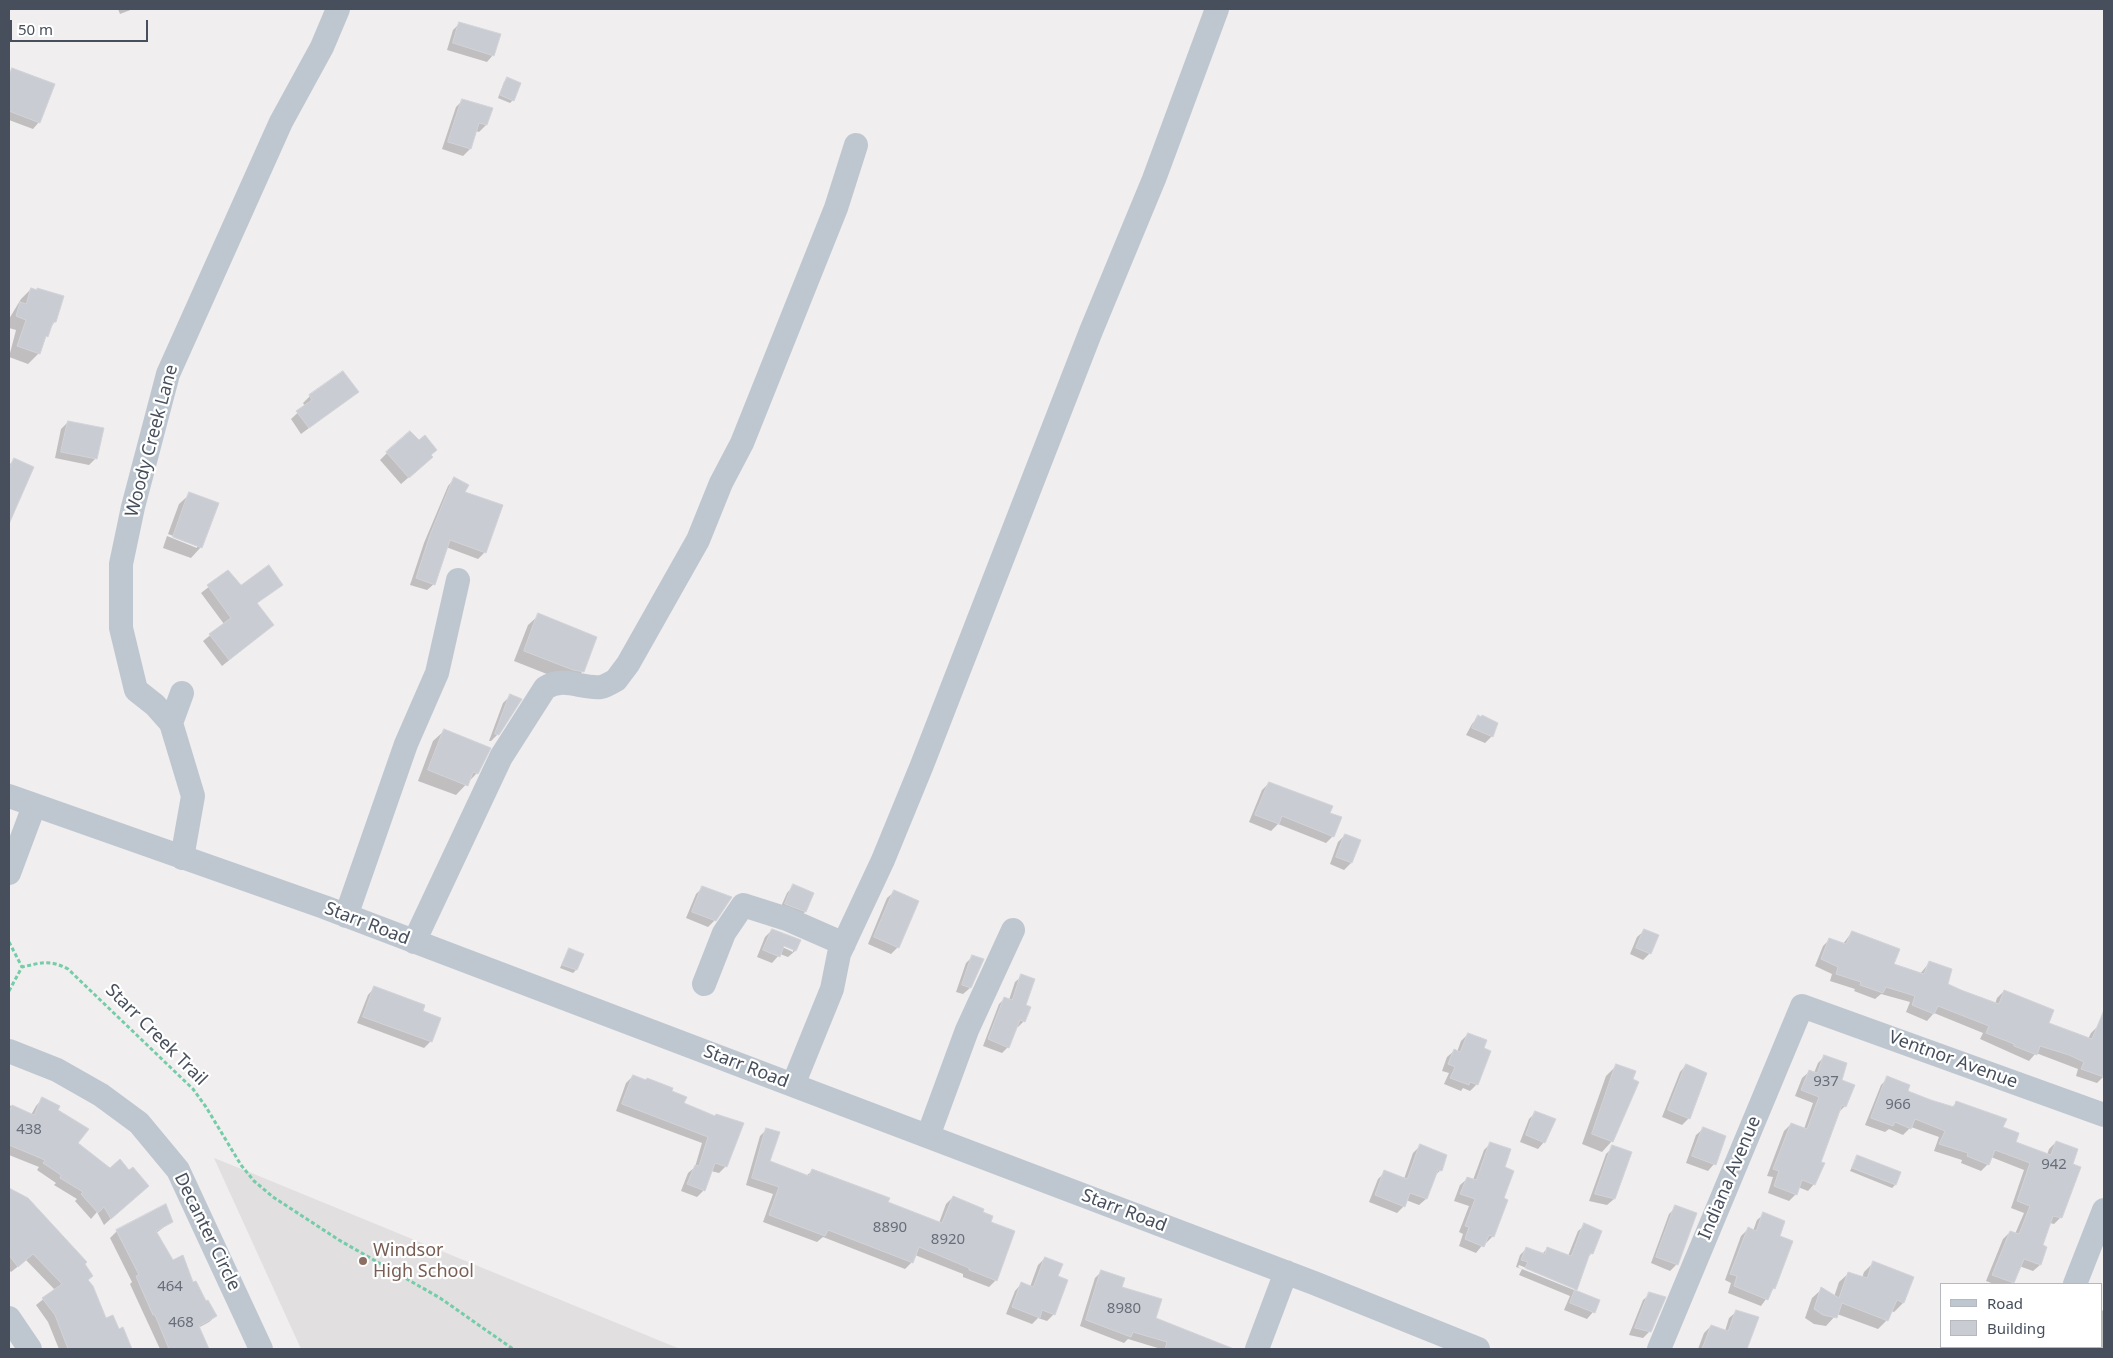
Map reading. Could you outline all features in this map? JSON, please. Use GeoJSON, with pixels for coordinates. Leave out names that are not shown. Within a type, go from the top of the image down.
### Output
{"type":"FeatureCollection","features":[{"type":"Feature","properties":{"kind":"street","name":"Woody Creek Lane"},"geometry":{"type":"LineString","coordinates":[[182,858],[193,796],[171,723],[155,704],[136,690],[121,628],[121,564],[133,507],[168,374],[281,122],[322,47],[338,9]]}},
{"type":"Feature","properties":{"kind":"street"},"geometry":{"type":"LineString","coordinates":[[793,1085],[832,989],[840,954],[883,860],[922,765],[1091,330],[1154,179],[1217,9]]}},
{"type":"Feature","properties":{"kind":"street"},"geometry":{"type":"LineString","coordinates":[[414,942],[500,757],[545,688],[553,683],[570,682],[604,687],[616,680],[698,540],[721,483],[742,443],[836,208],[856,145]]}},
{"type":"Feature","properties":{"kind":"street"},"geometry":{"type":"LineString","coordinates":[[346,916],[406,744],[437,672],[458,580]]}},
{"type":"Feature","properties":{"kind":"street"},"geometry":{"type":"LineString","coordinates":[[171,723],[182,693]]}},
{"type":"Feature","properties":{"kind":"street","name":"Starr Road"},"geometry":{"type":"LineString","coordinates":[[9,796],[346,916],[1286,1272],[1478,1349]]}},
{"type":"Feature","properties":{"kind":"street"},"geometry":{"type":"LineString","coordinates":[[9,873],[34,806]]}},
{"type":"Feature","properties":{"kind":"street"},"geometry":{"type":"LineString","coordinates":[[704,984],[724,933],[742,906],[787,919],[844,944]]}},
{"type":"Feature","properties":{"kind":"street"},"geometry":{"type":"LineString","coordinates":[[928,1136],[967,1030],[1012,930]]}},
{"type":"Feature","properties":{"kind":"street","name":"Ventnor Avenue"},"geometry":{"type":"LineString","coordinates":[[1802,1006],[2104,1115]]}},
{"type":"Feature","properties":{"kind":"street","name":"Indiana Avenue"},"geometry":{"type":"LineString","coordinates":[[1659,1349],[1802,1006]]}},
{"type":"Feature","properties":{"kind":"street","name":"Decanter Circle"},"geometry":{"type":"LineString","coordinates":[[9,1051],[57,1070],[101,1095],[139,1123],[178,1170],[261,1349]]}},
{"type":"Feature","properties":{"kind":"street"},"geometry":{"type":"LineString","coordinates":[[2075,1283],[2104,1210]]}},
{"type":"Feature","properties":{"kind":"street"},"geometry":{"type":"LineString","coordinates":[[1257,1349],[1286,1272]]}},
{"type":"Feature","properties":{"kind":"street"},"geometry":{"type":"LineString","coordinates":[[9,1318],[30,1349]]}},
{"type":"Feature","properties":{"kind":"path"},"geometry":{"type":"LineString","coordinates":[[9,942],[22,967],[9,991]]}},
{"type":"Feature","properties":{"kind":"path","name":"Starr Creek Trail"},"geometry":{"type":"LineString","coordinates":[[22,967],[47,962],[56,963],[77,977],[193,1088],[206,1106],[241,1165],[254,1181],[273,1197],[339,1240],[440,1298],[513,1349]]}},
{"type":"Feature","properties":{"kind":"shaded area","name":"Windsor High School"},"geometry":{"type":"Polygon","coordinates":[[[214,1158],[249,1172],[680,1349],[301,1349],[214,1158]]]}},
{"type":"Feature","properties":{"kind":"building"},"geometry":{"type":"Polygon","coordinates":[[[459,22],[501,34],[494,56],[453,43],[459,22]]]}},
{"type":"Feature","properties":{"kind":"building"},"geometry":{"type":"Polygon","coordinates":[[[12,68],[55,84],[40,123],[9,111],[9,77],[12,68]]]}},
{"type":"Feature","properties":{"kind":"building"},"geometry":{"type":"Polygon","coordinates":[[[507,77],[521,83],[514,101],[500,95],[507,77]]]}},
{"type":"Feature","properties":{"kind":"building"},"geometry":{"type":"Polygon","coordinates":[[[462,99],[493,108],[487,125],[479,123],[471,149],[448,142],[462,99]]]}},
{"type":"Feature","properties":{"kind":"building"},"geometry":{"type":"Polygon","coordinates":[[[31,288],[64,296],[56,322],[53,322],[48,337],[46,336],[40,354],[17,346],[26,320],[16,316],[20,302],[26,304],[31,288]]]}},
{"type":"Feature","properties":{"kind":"building"},"geometry":{"type":"Polygon","coordinates":[[[343,371],[359,392],[309,428],[296,411],[312,400],[309,395],[343,371]]]}},
{"type":"Feature","properties":{"kind":"building"},"geometry":{"type":"Polygon","coordinates":[[[68,421],[104,428],[97,459],[61,452],[68,421]]]}},
{"type":"Feature","properties":{"kind":"building"},"geometry":{"type":"Polygon","coordinates":[[[410,431],[419,440],[425,435],[437,450],[431,455],[433,457],[409,478],[386,452],[410,431]]]}},
{"type":"Feature","properties":{"kind":"building"},"geometry":{"type":"Polygon","coordinates":[[[14,458],[34,467],[9,524],[9,470],[14,458]]]}},
{"type":"Feature","properties":{"kind":"building"},"geometry":{"type":"Polygon","coordinates":[[[454,477],[469,485],[465,492],[503,505],[486,553],[450,540],[435,585],[416,578],[430,535],[454,477]]]}},
{"type":"Feature","properties":{"kind":"building"},"geometry":{"type":"Polygon","coordinates":[[[189,492],[219,503],[202,548],[173,537],[189,492]]]}},
{"type":"Feature","properties":{"kind":"building"},"geometry":{"type":"Polygon","coordinates":[[[269,565],[283,585],[257,603],[274,625],[229,660],[209,634],[231,618],[207,585],[228,570],[241,585],[269,565]]]}},
{"type":"Feature","properties":{"kind":"building"},"geometry":{"type":"Polygon","coordinates":[[[538,613],[597,637],[584,672],[573,670],[524,651],[538,613]]]}},
{"type":"Feature","properties":{"kind":"building"},"geometry":{"type":"Polygon","coordinates":[[[510,694],[522,699],[499,735],[495,734],[510,694]]]}},
{"type":"Feature","properties":{"kind":"building"},"geometry":{"type":"Polygon","coordinates":[[[1478,715],[1498,723],[1493,737],[1472,728],[1478,715]]]}},
{"type":"Feature","properties":{"kind":"building"},"geometry":{"type":"Polygon","coordinates":[[[444,729],[491,748],[478,774],[473,772],[468,786],[428,770],[444,729]]]}},
{"type":"Feature","properties":{"kind":"building"},"geometry":{"type":"Polygon","coordinates":[[[1269,782],[1333,806],[1330,813],[1342,817],[1334,837],[1282,816],[1279,824],[1255,815],[1269,782]]]}},
{"type":"Feature","properties":{"kind":"building"},"geometry":{"type":"Polygon","coordinates":[[[1345,834],[1361,840],[1352,863],[1336,857],[1345,834]]]}},
{"type":"Feature","properties":{"kind":"building"},"geometry":{"type":"Polygon","coordinates":[[[793,884],[814,893],[806,912],[785,904],[793,884]]]}},
{"type":"Feature","properties":{"kind":"building"},"geometry":{"type":"Polygon","coordinates":[[[702,886],[732,897],[716,921],[692,912],[702,886]]]}},
{"type":"Feature","properties":{"kind":"building"},"geometry":{"type":"Polygon","coordinates":[[[894,890],[919,901],[899,948],[874,937],[894,890]]]}},
{"type":"Feature","properties":{"kind":"building"},"geometry":{"type":"Polygon","coordinates":[[[772,929],[801,940],[796,951],[784,946],[780,957],[763,950],[772,929]]]}},
{"type":"Feature","properties":{"kind":"building"},"geometry":{"type":"Polygon","coordinates":[[[1644,929],[1659,935],[1651,954],[1636,948],[1644,929]]]}},
{"type":"Feature","properties":{"kind":"building"},"geometry":{"type":"Polygon","coordinates":[[[1852,931],[1900,949],[1894,964],[1924,974],[1929,961],[1952,969],[1948,984],[1999,1004],[2004,990],[2054,1010],[2049,1023],[2092,1039],[2104,1010],[2104,1077],[2081,1069],[2084,1062],[2069,1055],[2040,1046],[2037,1055],[1986,1033],[1989,1026],[1938,1006],[1934,1014],[1912,1005],[1915,996],[1886,987],[1883,993],[1860,985],[1861,982],[1836,974],[1838,967],[1821,959],[1829,938],[1846,944],[1852,931]]]}},
{"type":"Feature","properties":{"kind":"building"},"geometry":{"type":"Polygon","coordinates":[[[569,948],[584,954],[577,970],[562,965],[569,948]]]}},
{"type":"Feature","properties":{"kind":"building"},"geometry":{"type":"Polygon","coordinates":[[[972,955],[984,959],[971,988],[962,985],[972,955]]]}},
{"type":"Feature","properties":{"kind":"building"},"geometry":{"type":"Polygon","coordinates":[[[1021,974],[1035,979],[1026,1005],[1031,1007],[1025,1022],[1020,1020],[1009,1048],[988,1039],[1004,997],[1012,1000],[1021,974]]]}},
{"type":"Feature","properties":{"kind":"building"},"geometry":{"type":"Polygon","coordinates":[[[374,986],[425,1005],[423,1011],[441,1018],[432,1042],[363,1017],[374,986]]]}},
{"type":"Feature","properties":{"kind":"building"},"geometry":{"type":"Polygon","coordinates":[[[1468,1033],[1487,1040],[1484,1048],[1491,1051],[1478,1085],[1470,1082],[1469,1085],[1450,1078],[1455,1067],[1448,1064],[1454,1049],[1460,1052],[1468,1033]]]}},
{"type":"Feature","properties":{"kind":"building"},"geometry":{"type":"Polygon","coordinates":[[[1824,1055],[1847,1063],[1842,1080],[1855,1085],[1846,1107],[1842,1105],[1821,1162],[1825,1163],[1815,1185],[1802,1180],[1797,1195],[1774,1186],[1779,1171],[1773,1169],[1791,1123],[1807,1129],[1819,1097],[1801,1090],[1809,1070],[1817,1073],[1824,1055]]]}},
{"type":"Feature","properties":{"kind":"building"},"geometry":{"type":"Polygon","coordinates":[[[1616,1064],[1636,1071],[1633,1079],[1639,1082],[1613,1142],[1592,1134],[1616,1064]]]}},
{"type":"Feature","properties":{"kind":"building"},"geometry":{"type":"Polygon","coordinates":[[[1686,1064],[1707,1073],[1690,1119],[1668,1110],[1686,1064]]]}},
{"type":"Feature","properties":{"kind":"building"},"geometry":{"type":"Polygon","coordinates":[[[633,1075],[673,1088],[672,1091],[687,1097],[684,1103],[715,1116],[716,1114],[744,1123],[727,1167],[715,1163],[705,1191],[687,1184],[695,1165],[699,1166],[708,1137],[622,1104],[633,1075]]]}},
{"type":"Feature","properties":{"kind":"building"},"geometry":{"type":"Polygon","coordinates":[[[1887,1076],[1910,1085],[1908,1091],[1931,1100],[1954,1107],[1956,1101],[2007,1119],[2003,1127],[2019,1133],[2016,1142],[2051,1155],[2056,1141],[2078,1149],[2073,1164],[2081,1167],[2062,1218],[2053,1216],[2043,1245],[2047,1247],[2041,1265],[2024,1259],[2014,1283],[1992,1275],[2010,1231],[2019,1234],[2030,1206],[2017,1201],[2030,1163],[1995,1150],[1989,1165],[1967,1156],[1968,1153],[1939,1144],[1945,1131],[1915,1119],[1911,1129],[1895,1122],[1893,1126],[1871,1118],[1887,1076]]]}},
{"type":"Feature","properties":{"kind":"building"},"geometry":{"type":"Polygon","coordinates":[[[42,1097],[60,1106],[58,1110],[89,1129],[78,1143],[110,1168],[120,1159],[129,1170],[133,1167],[149,1186],[111,1219],[104,1207],[98,1213],[81,1194],[83,1192],[60,1178],[61,1175],[43,1163],[45,1160],[9,1145],[9,1113],[12,1105],[34,1115],[42,1097]]]}},
{"type":"Feature","properties":{"kind":"building"},"geometry":{"type":"Polygon","coordinates":[[[1535,1111],[1556,1119],[1545,1143],[1526,1135],[1535,1111]]]}},
{"type":"Feature","properties":{"kind":"building"},"geometry":{"type":"Polygon","coordinates":[[[1703,1127],[1726,1136],[1716,1165],[1692,1156],[1703,1127]]]}},
{"type":"Feature","properties":{"kind":"building"},"geometry":{"type":"Polygon","coordinates":[[[766,1128],[780,1132],[770,1161],[809,1176],[812,1169],[890,1198],[888,1202],[942,1223],[953,1196],[984,1209],[983,1212],[993,1216],[991,1222],[1015,1231],[997,1281],[919,1247],[913,1263],[828,1230],[825,1236],[769,1215],[779,1187],[752,1178],[766,1128]]]}},
{"type":"Feature","properties":{"kind":"building"},"geometry":{"type":"Polygon","coordinates":[[[1490,1142],[1511,1149],[1505,1167],[1514,1171],[1504,1198],[1508,1200],[1494,1237],[1489,1235],[1484,1247],[1465,1239],[1469,1227],[1465,1226],[1475,1199],[1460,1194],[1467,1177],[1476,1180],[1490,1142]]]}},
{"type":"Feature","properties":{"kind":"building"},"geometry":{"type":"Polygon","coordinates":[[[1420,1144],[1447,1155],[1442,1171],[1438,1170],[1427,1199],[1410,1193],[1405,1207],[1375,1195],[1384,1170],[1407,1179],[1420,1144]]]}},
{"type":"Feature","properties":{"kind":"building"},"geometry":{"type":"Polygon","coordinates":[[[1612,1145],[1632,1152],[1615,1199],[1595,1194],[1612,1145]]]}},
{"type":"Feature","properties":{"kind":"building"},"geometry":{"type":"Polygon","coordinates":[[[1857,1155],[1901,1172],[1896,1185],[1852,1168],[1857,1155]]]}},
{"type":"Feature","properties":{"kind":"building"},"geometry":{"type":"Polygon","coordinates":[[[9,1188],[28,1198],[87,1262],[85,1264],[93,1276],[88,1280],[93,1286],[106,1318],[113,1315],[119,1329],[123,1327],[132,1349],[68,1349],[55,1315],[42,1298],[62,1284],[33,1254],[18,1267],[9,1255],[9,1188]]]}},
{"type":"Feature","properties":{"kind":"building"},"geometry":{"type":"Polygon","coordinates":[[[166,1204],[173,1222],[156,1231],[173,1260],[183,1255],[193,1282],[196,1281],[206,1301],[208,1300],[217,1316],[199,1326],[209,1349],[169,1349],[136,1276],[139,1275],[116,1230],[166,1204]]]}},
{"type":"Feature","properties":{"kind":"building"},"geometry":{"type":"Polygon","coordinates":[[[1675,1205],[1697,1213],[1678,1265],[1656,1257],[1675,1205]]]}},
{"type":"Feature","properties":{"kind":"building"},"geometry":{"type":"Polygon","coordinates":[[[1763,1212],[1785,1221],[1780,1236],[1793,1241],[1775,1289],[1773,1288],[1768,1300],[1734,1286],[1737,1276],[1730,1274],[1748,1227],[1756,1231],[1763,1212]]]}},
{"type":"Feature","properties":{"kind":"building"},"geometry":{"type":"Polygon","coordinates":[[[1584,1223],[1602,1231],[1593,1254],[1590,1253],[1577,1290],[1525,1268],[1528,1262],[1521,1260],[1526,1247],[1545,1254],[1547,1247],[1571,1256],[1584,1223]]]}},
{"type":"Feature","properties":{"kind":"building"},"geometry":{"type":"Polygon","coordinates":[[[1045,1257],[1063,1264],[1058,1276],[1068,1280],[1055,1315],[1042,1310],[1040,1318],[1012,1307],[1021,1282],[1033,1287],[1045,1257]]]}},
{"type":"Feature","properties":{"kind":"building"},"geometry":{"type":"Polygon","coordinates":[[[1873,1261],[1914,1277],[1904,1303],[1897,1300],[1888,1321],[1842,1303],[1837,1318],[1823,1315],[1814,1309],[1821,1287],[1839,1298],[1848,1272],[1867,1278],[1873,1261]]]}},
{"type":"Feature","properties":{"kind":"building"},"geometry":{"type":"Polygon","coordinates":[[[1101,1270],[1125,1278],[1122,1287],[1162,1299],[1156,1318],[1234,1349],[1165,1349],[1167,1342],[1133,1332],[1131,1337],[1086,1320],[1101,1270]]]}},
{"type":"Feature","properties":{"kind":"building"},"geometry":{"type":"Polygon","coordinates":[[[1575,1290],[1600,1300],[1595,1313],[1570,1303],[1575,1290]]]}},
{"type":"Feature","properties":{"kind":"building"},"geometry":{"type":"Polygon","coordinates":[[[1649,1292],[1666,1297],[1651,1332],[1635,1328],[1649,1292]]]}},
{"type":"Feature","properties":{"kind":"building"},"geometry":{"type":"Polygon","coordinates":[[[1736,1310],[1759,1317],[1747,1349],[1702,1349],[1711,1325],[1728,1331],[1736,1310]]]}},
{"type":"Feature","properties":{"kind":"place","name":"Windsor High School"},"geometry":{"type":"Point","coordinates":[363,1261]}}]}
